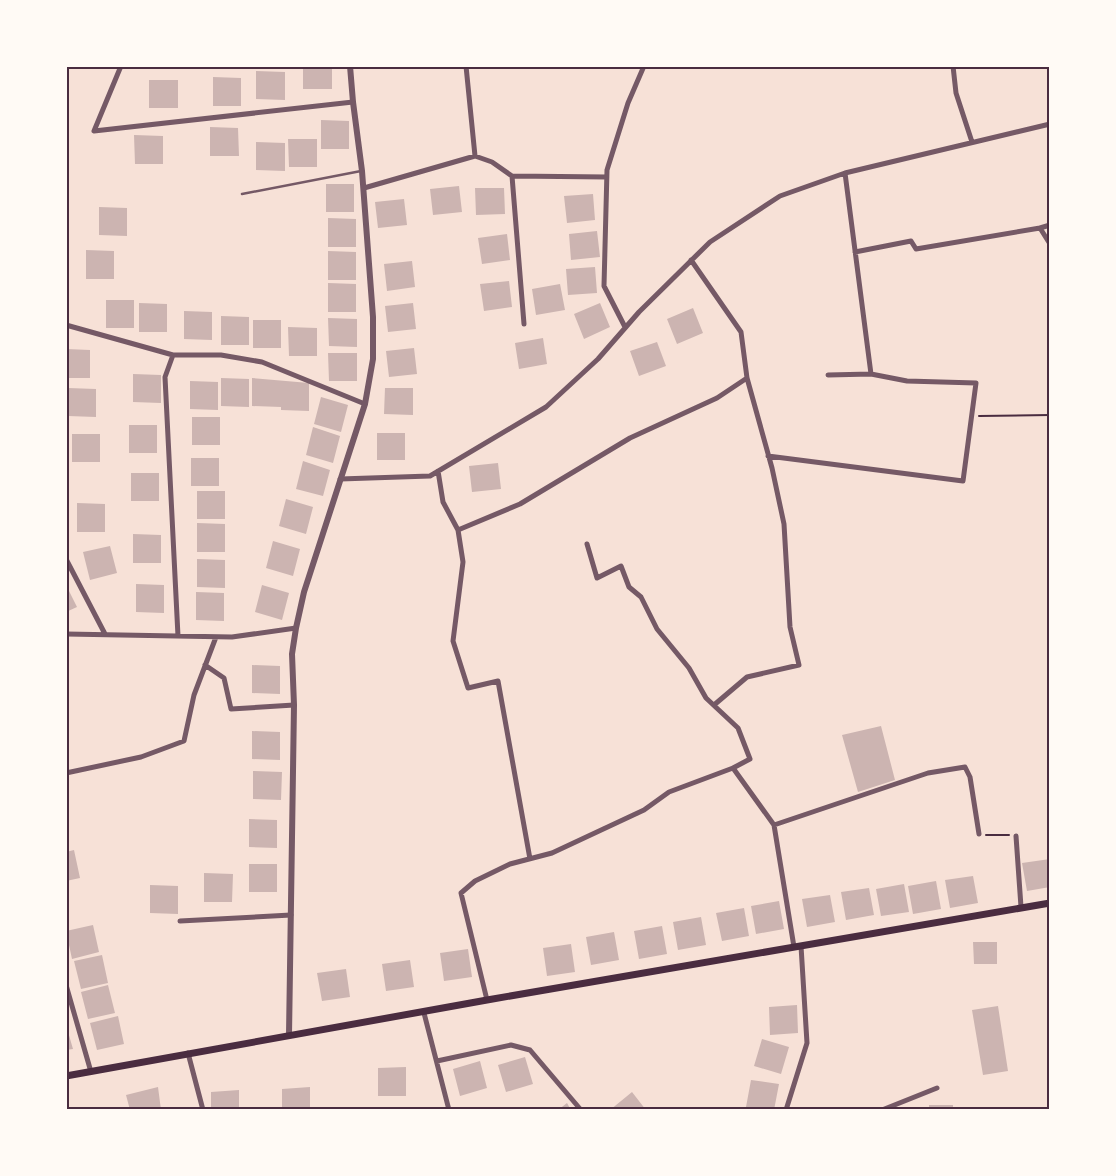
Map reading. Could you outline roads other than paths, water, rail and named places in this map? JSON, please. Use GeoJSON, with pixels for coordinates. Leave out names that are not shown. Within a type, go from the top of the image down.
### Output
{"type":"FeatureCollection","features":[{"type":"Feature","properties":{"kind":"main road"},"geometry":{"type":"LineString","coordinates":[[66,1076],[289,1035],[424,1013],[487,1000],[1050,903]]}},
{"type":"Feature","properties":{"kind":"street"},"geometry":{"type":"LineString","coordinates":[[121,66],[94,131],[352,102]]}},
{"type":"Feature","properties":{"kind":"street"},"geometry":{"type":"LineString","coordinates":[[289,1035],[294,705],[292,654],[304,592],[365,404],[373,359],[373,317],[364,188],[352,102],[350,66]]}},
{"type":"Feature","properties":{"kind":"street"},"geometry":{"type":"LineString","coordinates":[[466,66],[475,156]]}},
{"type":"Feature","properties":{"kind":"street"},"geometry":{"type":"LineString","coordinates":[[625,327],[604,286],[607,170],[628,103],[644,66]]}},
{"type":"Feature","properties":{"kind":"street"},"geometry":{"type":"LineString","coordinates":[[953,66],[956,93],[972,142]]}},
{"type":"Feature","properties":{"kind":"street"},"geometry":{"type":"LineString","coordinates":[[340,479],[430,476],[546,407],[598,359],[625,327],[710,242],[780,196],[845,173],[1050,124]]}},
{"type":"Feature","properties":{"kind":"street"},"geometry":{"type":"LineString","coordinates":[[364,188],[475,156],[492,162],[512,176],[607,177]]}},
{"type":"Feature","properties":{"kind":"street"},"geometry":{"type":"LineString","coordinates":[[845,173],[870,374]]}},
{"type":"Feature","properties":{"kind":"street"},"geometry":{"type":"LineString","coordinates":[[512,176],[524,324]]}},
{"type":"Feature","properties":{"kind":"street"},"geometry":{"type":"LineString","coordinates":[[855,252],[911,241],[916,248],[1050,225]]}},
{"type":"Feature","properties":{"kind":"street"},"geometry":{"type":"LineString","coordinates":[[1040,228],[1050,244]]}},
{"type":"Feature","properties":{"kind":"street"},"geometry":{"type":"LineString","coordinates":[[691,260],[741,332],[748,378],[784,524],[790,627],[798,664],[748,677],[714,705]]}},
{"type":"Feature","properties":{"kind":"street"},"geometry":{"type":"LineString","coordinates":[[66,326],[173,355],[221,355],[262,362],[365,404]]}},
{"type":"Feature","properties":{"kind":"street"},"geometry":{"type":"LineString","coordinates":[[173,355],[165,377],[178,636]]}},
{"type":"Feature","properties":{"kind":"street"},"geometry":{"type":"LineString","coordinates":[[768,456],[963,481],[976,383],[907,381],[870,374],[828,375]]}},
{"type":"Feature","properties":{"kind":"street"},"geometry":{"type":"LineString","coordinates":[[458,530],[520,504],[630,438],[717,398],[748,378]]}},
{"type":"Feature","properties":{"kind":"street"},"geometry":{"type":"LineString","coordinates":[[438,471],[443,502],[458,530],[464,562],[453,641],[468,688],[498,681],[530,859]]}},
{"type":"Feature","properties":{"kind":"street"},"geometry":{"type":"LineString","coordinates":[[487,1000],[460,893],[475,881],[510,864],[552,853],[644,810],[669,792],[734,768],[750,759],[738,728],[706,698],[690,668],[657,629],[641,597],[629,587],[621,566],[597,578],[586,544]]}},
{"type":"Feature","properties":{"kind":"street"},"geometry":{"type":"LineString","coordinates":[[66,559],[105,634]]}},
{"type":"Feature","properties":{"kind":"street"},"geometry":{"type":"LineString","coordinates":[[66,634],[232,637],[296,628]]}},
{"type":"Feature","properties":{"kind":"street"},"geometry":{"type":"LineString","coordinates":[[66,773],[141,757],[184,741],[194,694],[216,637]]}},
{"type":"Feature","properties":{"kind":"street"},"geometry":{"type":"LineString","coordinates":[[205,665],[224,678],[231,709],[294,705]]}},
{"type":"Feature","properties":{"kind":"street"},"geometry":{"type":"LineString","coordinates":[[774,825],[928,773],[965,767],[970,778],[979,834]]}},
{"type":"Feature","properties":{"kind":"street"},"geometry":{"type":"LineString","coordinates":[[734,768],[774,825],[797,946],[807,1043],[786,1110]]}},
{"type":"Feature","properties":{"kind":"street"},"geometry":{"type":"LineString","coordinates":[[1016,836],[1021,907]]}},
{"type":"Feature","properties":{"kind":"street"},"geometry":{"type":"LineString","coordinates":[[180,921],[291,915]]}},
{"type":"Feature","properties":{"kind":"street"},"geometry":{"type":"LineString","coordinates":[[66,985],[91,1072]]}},
{"type":"Feature","properties":{"kind":"street"},"geometry":{"type":"LineString","coordinates":[[424,1013],[449,1110]]}},
{"type":"Feature","properties":{"kind":"street"},"geometry":{"type":"LineString","coordinates":[[437,1062],[511,1045],[530,1050],[581,1110]]}},
{"type":"Feature","properties":{"kind":"street"},"geometry":{"type":"LineString","coordinates":[[188,1053],[203,1110]]}},
{"type":"Feature","properties":{"kind":"street"},"geometry":{"type":"LineString","coordinates":[[882,1110],[938,1088]]}},
{"type":"Feature","properties":{"kind":"lane"},"geometry":{"type":"LineString","coordinates":[[242,194],[362,171]]}}]}
